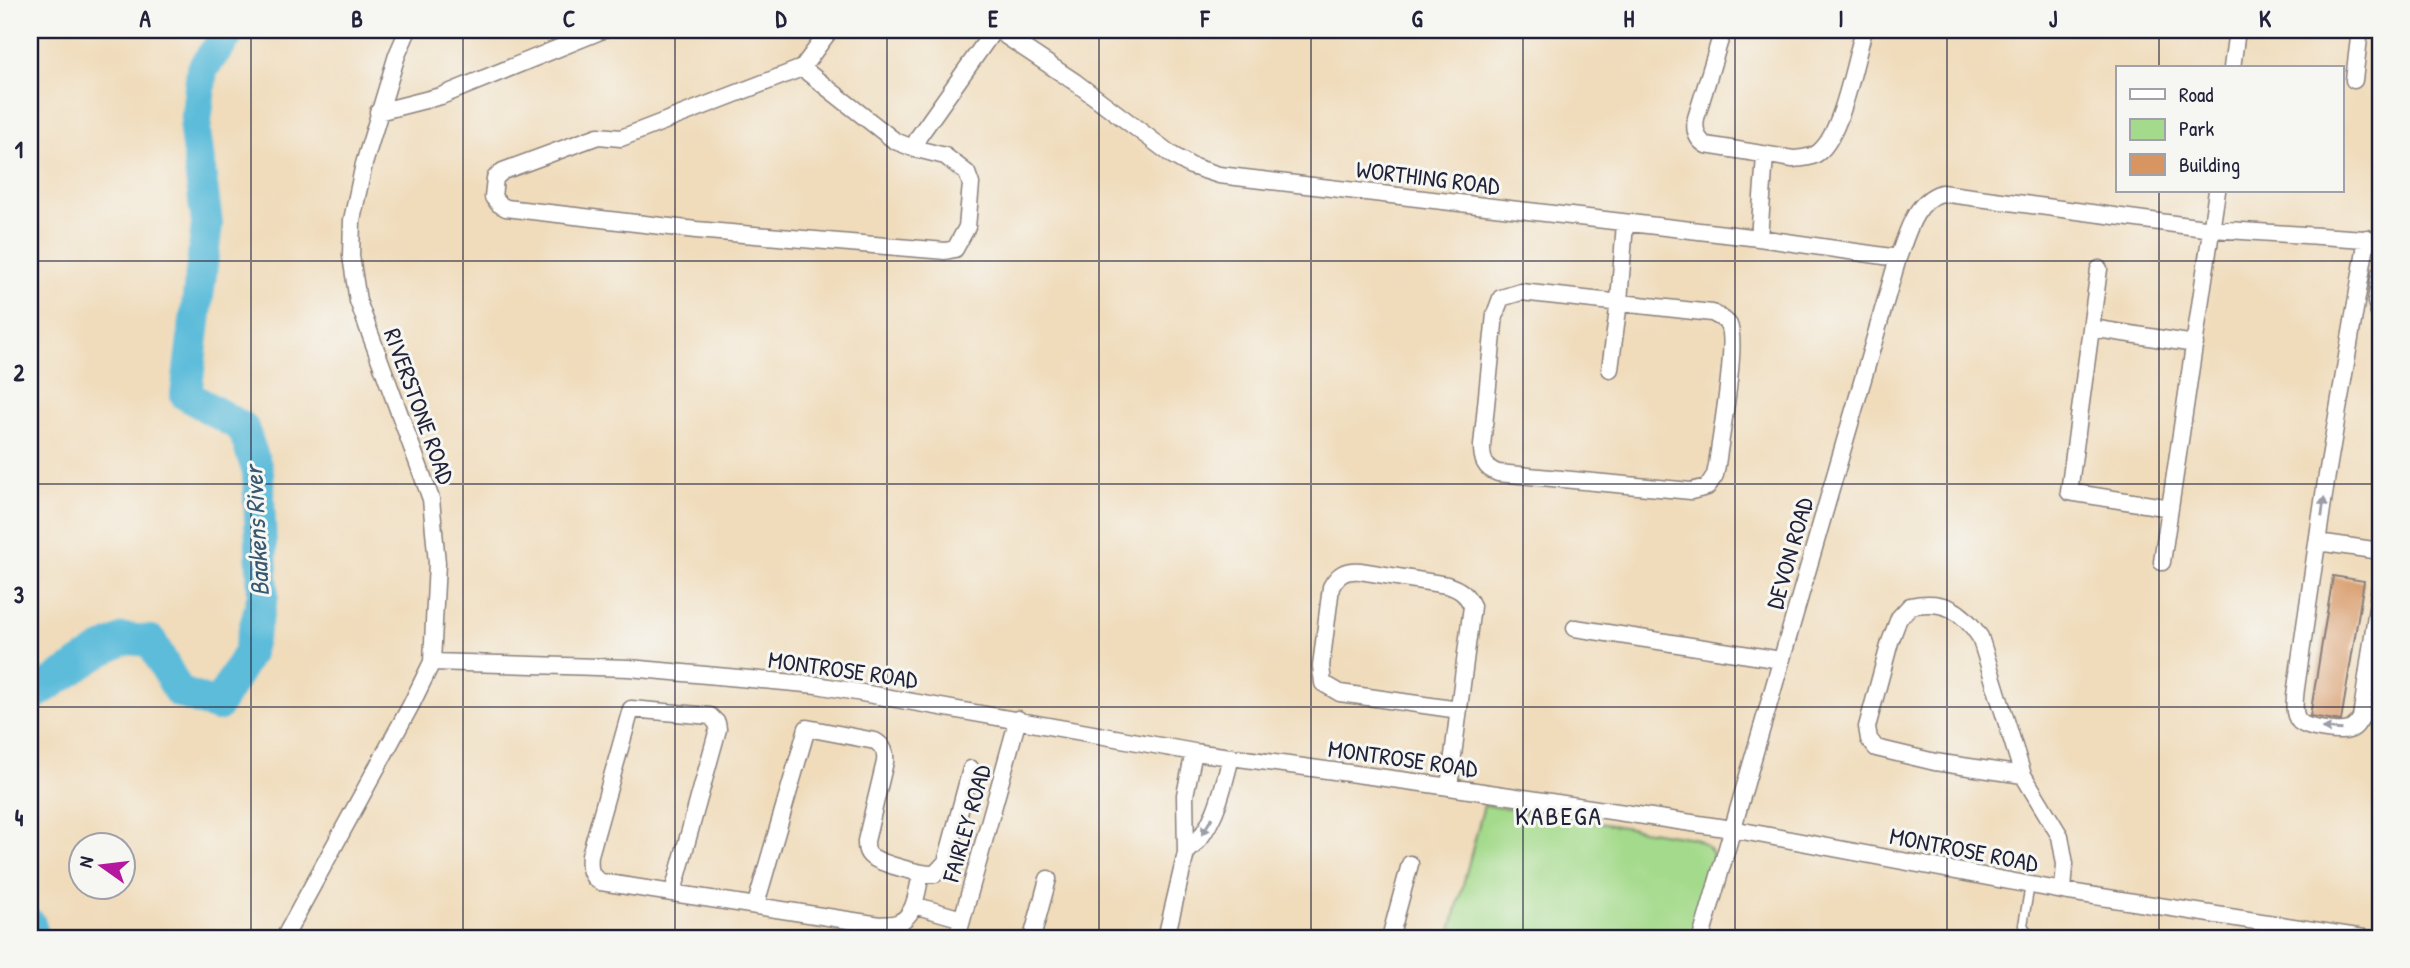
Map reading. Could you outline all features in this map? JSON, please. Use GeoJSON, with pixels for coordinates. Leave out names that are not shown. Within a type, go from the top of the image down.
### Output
{"type":"FeatureCollection","features":[{"type":"Feature","properties":{"kind":"street","name":"RIVERSTONE ROAD"},"geometry":{"type":"LineString","coordinates":[[284,938],[432,662],[437,563],[431,499],[358,301],[351,256],[352,220],[363,163],[397,55],[408,30]]}},
{"type":"Feature","properties":{"kind":"street"},"geometry":{"type":"LineString","coordinates":[[378,112],[441,96],[603,30]]}},
{"type":"Feature","properties":{"kind":"street"},"geometry":{"type":"LineString","coordinates":[[802,68],[895,141],[945,156],[967,173],[971,184],[967,227],[955,249],[945,251],[696,230],[506,208],[493,197],[495,178],[503,171],[598,136],[621,138],[802,68],[830,30]]}},
{"type":"Feature","properties":{"kind":"street"},"geometry":{"type":"LineString","coordinates":[[913,148],[996,30]]}},
{"type":"Feature","properties":{"kind":"street","name":"WORTHING ROAD"},"geometry":{"type":"LineString","coordinates":[[996,30],[1075,82],[1172,155],[1191,166],[1219,176],[1759,239],[1898,258]]}},
{"type":"Feature","properties":{"kind":"street"},"geometry":{"type":"LineString","coordinates":[[1723,30],[1696,118],[1698,138],[1706,145],[1793,159],[1807,158],[1826,145],[1837,125],[1864,30]]}},
{"type":"Feature","properties":{"kind":"street"},"geometry":{"type":"LineString","coordinates":[[2232,66],[2237,30]]}},
{"type":"Feature","properties":{"kind":"street"},"geometry":{"type":"LineString","coordinates":[[2354,80],[2360,30]]}},
{"type":"Feature","properties":{"kind":"street"},"geometry":{"type":"LineString","coordinates":[[1759,239],[1765,156]]}},
{"type":"Feature","properties":{"kind":"street"},"geometry":{"type":"LineString","coordinates":[[2162,562],[2217,192]]}},
{"type":"Feature","properties":{"kind":"street","name":"DEVON ROAD"},"geometry":{"type":"LineString","coordinates":[[1701,938],[1898,258],[1914,216],[1925,202],[1941,193],[2212,229]]}},
{"type":"Feature","properties":{"kind":"street"},"geometry":{"type":"LineString","coordinates":[[1610,369],[1619,302],[1625,223]]}},
{"type":"Feature","properties":{"kind":"street"},"geometry":{"type":"LineString","coordinates":[[2212,229],[2374,239],[2355,318],[2326,481],[2294,705],[2300,722],[2307,726],[2326,730],[2349,730],[2357,725],[2361,718],[2380,587]]}},
{"type":"Feature","properties":{"kind":"street"},"geometry":{"type":"LineString","coordinates":[[2099,269],[2069,492],[2170,508]]}},
{"type":"Feature","properties":{"kind":"street"},"geometry":{"type":"LineString","coordinates":[[2355,318],[2380,318],[2376,302],[2380,274]]}},
{"type":"Feature","properties":{"kind":"street"},"geometry":{"type":"LineString","coordinates":[[1532,292],[1619,302],[1712,313],[1723,318],[1729,326],[1731,351],[1717,465],[1711,482],[1707,487],[1691,491],[1497,473],[1490,470],[1485,464],[1482,446],[1495,314],[1501,298],[1511,293],[1532,292]]}},
{"type":"Feature","properties":{"kind":"street"},"geometry":{"type":"LineString","coordinates":[[2091,328],[2195,344]]}},
{"type":"Feature","properties":{"kind":"street"},"geometry":{"type":"LineString","coordinates":[[2318,542],[2380,551]]}},
{"type":"Feature","properties":{"kind":"street"},"geometry":{"type":"LineString","coordinates":[[1449,787],[1459,710],[1472,606],[1469,599],[1456,588],[1447,585],[1350,570],[1337,576],[1331,587],[1321,666],[1323,683],[1340,693],[1459,710]]}},
{"type":"Feature","properties":{"kind":"street"},"geometry":{"type":"LineString","coordinates":[[2024,775],[1935,762],[1877,748],[1870,742],[1867,727],[1890,642],[1899,618],[1910,606],[1931,603],[1955,609],[1974,627],[1986,653],[2024,775],[2060,836],[2065,864],[2063,891]]}},
{"type":"Feature","properties":{"kind":"street"},"geometry":{"type":"LineString","coordinates":[[1575,628],[1782,660]]}},
{"type":"Feature","properties":{"kind":"street","name":"MONTROSE ROAD"},"geometry":{"type":"LineString","coordinates":[[432,662],[629,668],[817,685],[1194,752],[1732,829],[2063,891],[2364,938]]}},
{"type":"Feature","properties":{"kind":"street"},"geometry":{"type":"LineString","coordinates":[[673,892],[718,729],[717,723],[710,716],[631,709],[590,855],[590,872],[596,880],[880,925],[898,923],[907,917],[914,905],[921,874]]}},
{"type":"Feature","properties":{"kind":"street","name":"FAIRLEY ROAD"},"geometry":{"type":"LineString","coordinates":[[957,938],[1018,719]]}},
{"type":"Feature","properties":{"kind":"street"},"geometry":{"type":"LineString","coordinates":[[756,904],[807,728],[880,744],[886,756],[866,850],[872,857],[921,874],[935,874],[946,862],[971,769]]}},
{"type":"Feature","properties":{"kind":"street"},"geometry":{"type":"LineString","coordinates":[[1166,938],[1186,853],[1185,795],[1194,752]]}},
{"type":"Feature","properties":{"kind":"street"},"geometry":{"type":"LineString","coordinates":[[1186,853],[1194,846],[1216,811],[1231,757]]}},
{"type":"Feature","properties":{"kind":"street"},"geometry":{"type":"LineString","coordinates":[[1390,938],[1410,864]]}},
{"type":"Feature","properties":{"kind":"street"},"geometry":{"type":"LineString","coordinates":[[1032,938],[1048,879]]}},
{"type":"Feature","properties":{"kind":"street"},"geometry":{"type":"LineString","coordinates":[[914,905],[962,919]]}},
{"type":"Feature","properties":{"kind":"lane"},"geometry":{"type":"LineString","coordinates":[[2030,885],[2023,926],[2031,938]]}},
{"type":"Feature","properties":{"kind":"green space"},"geometry":{"type":"Polygon","coordinates":[[[1484,805],[1693,838],[1702,843],[1713,856],[1714,864],[1708,897],[1694,938],[1449,938],[1484,805]]]}},
{"type":"Feature","properties":{"kind":"building"},"geometry":{"type":"Polygon","coordinates":[[[2333,576],[2364,581],[2341,721],[2310,716],[2333,576]]]}},
{"type":"Feature","properties":{"kind":"waterway","name":"Baakens River"},"geometry":{"type":"LineString","coordinates":[[30,697],[124,639],[151,641],[179,692],[217,706],[248,654],[263,595],[258,472],[243,428],[186,395],[207,224],[195,131],[202,69],[231,30]]}},
{"type":"Feature","properties":{"kind":"waterway","name":"Baakens River"},"geometry":{"type":"LineString","coordinates":[[30,924],[34,938]]}},
{"type":"Feature","properties":{"kind":"district","name":"KABEGA"},"geometry":{"type":"Point","coordinates":[1559,815]}}]}
